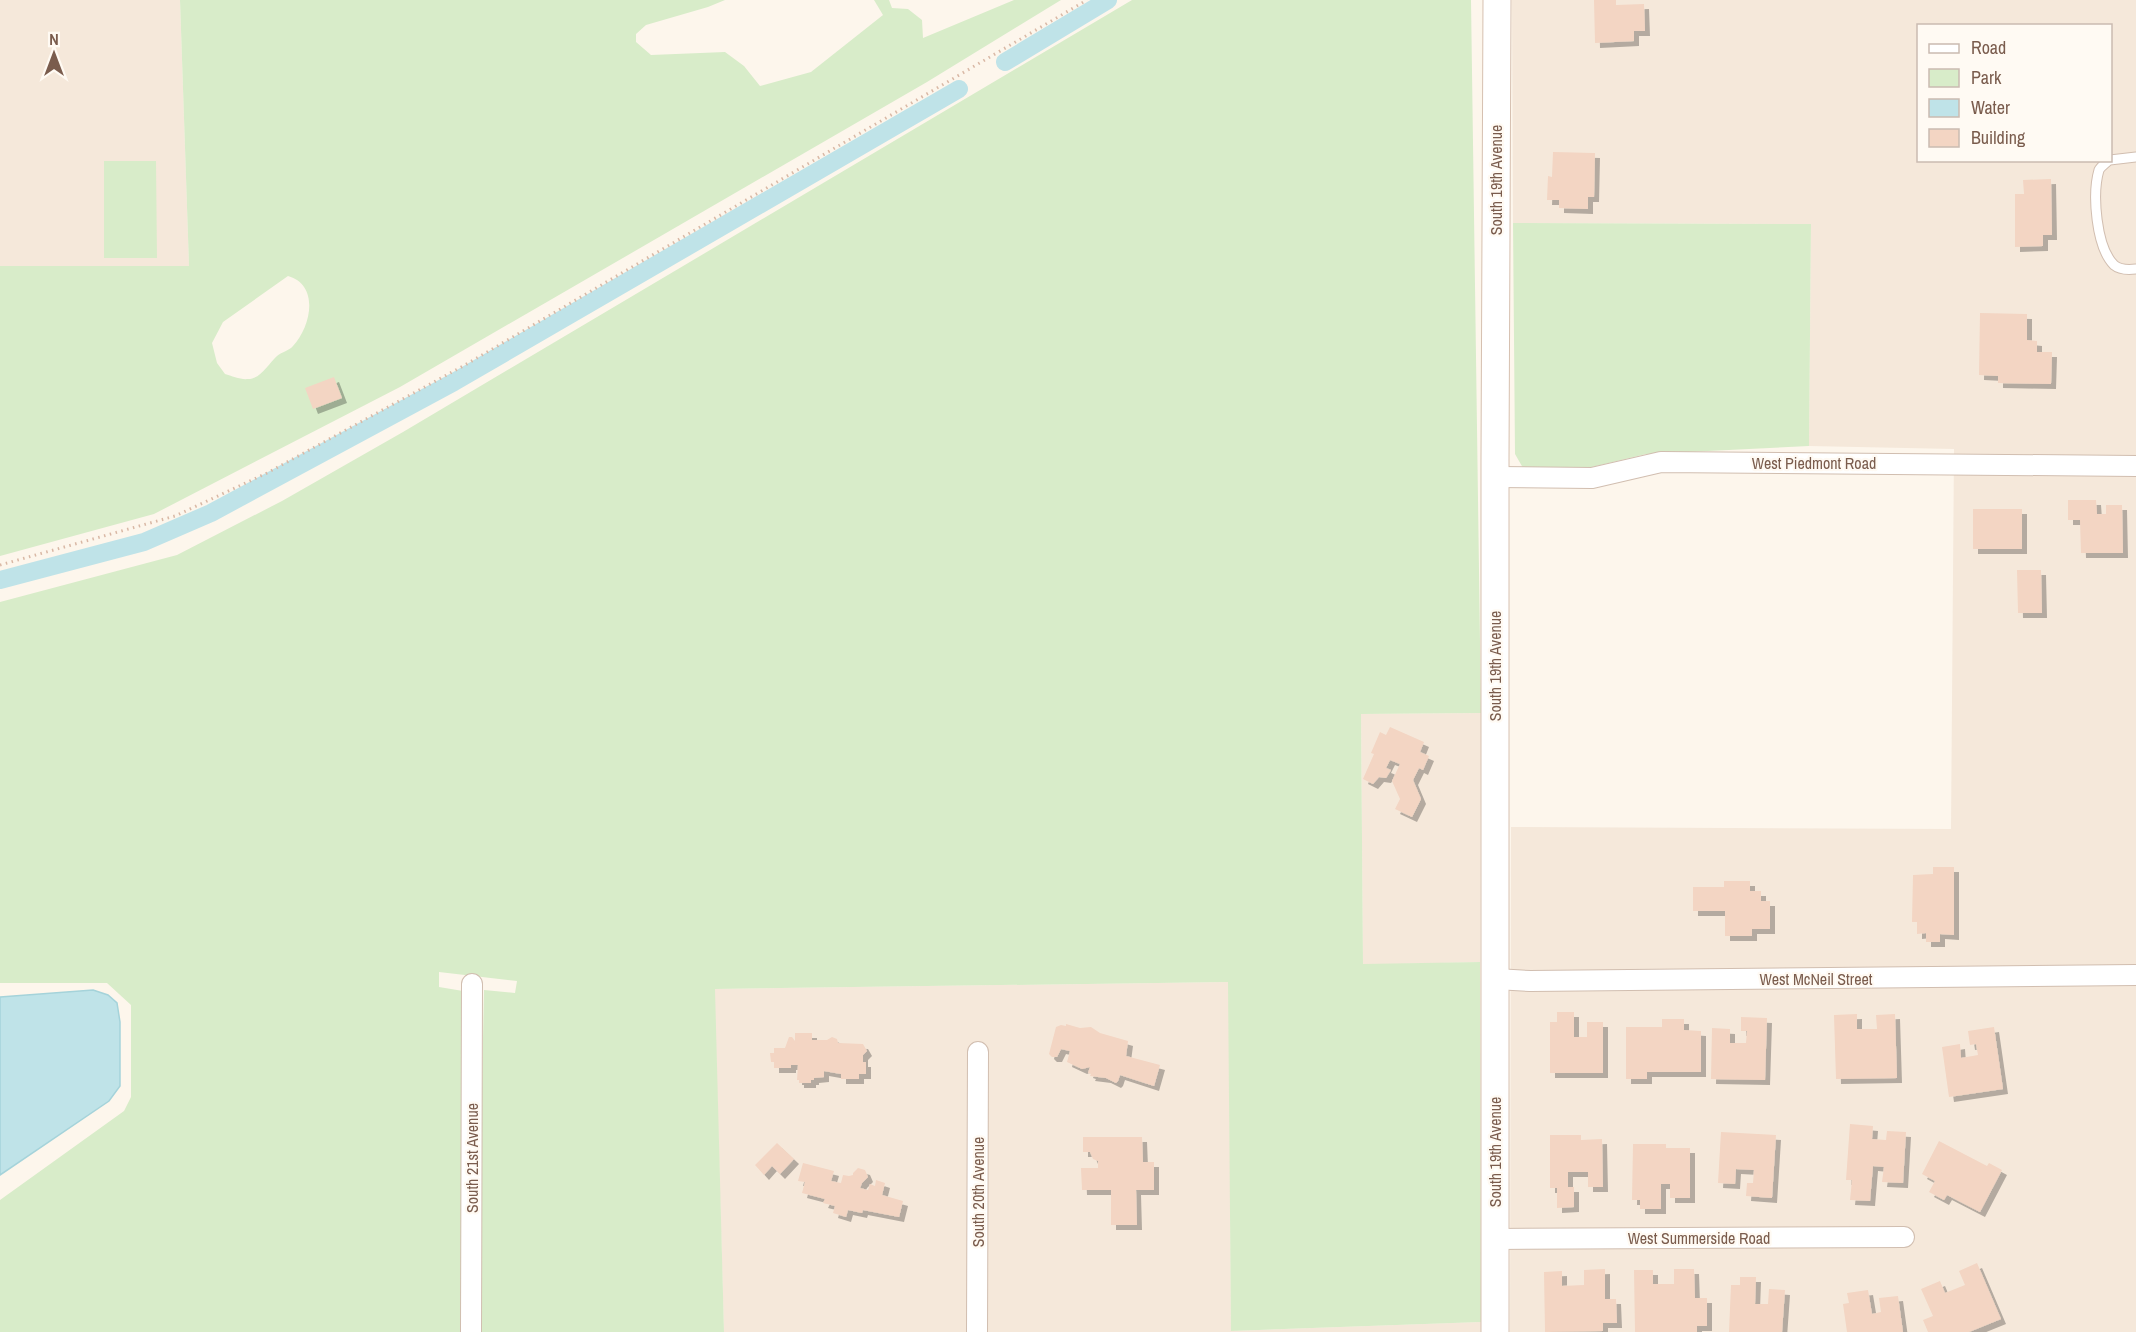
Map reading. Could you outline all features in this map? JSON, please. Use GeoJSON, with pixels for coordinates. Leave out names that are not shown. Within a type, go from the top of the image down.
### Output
{"type":"FeatureCollection","features":[{"type":"Feature","properties":{"kind":"street","name":"South 19th Avenue"},"geometry":{"type":"LineString","coordinates":[[1495,1332],[1497,0]]}},
{"type":"Feature","properties":{"kind":"street","name":"West Piedmont Road"},"geometry":{"type":"LineString","coordinates":[[1495,477],[1592,478],[1661,462],[2136,466]]}},
{"type":"Feature","properties":{"kind":"street","name":"West McNeil Street"},"geometry":{"type":"LineString","coordinates":[[1496,979],[1530,981],[2136,975]]}},
{"type":"Feature","properties":{"kind":"street","name":"South 21st Avenue"},"geometry":{"type":"LineString","coordinates":[[471,1332],[472,984]]}},
{"type":"Feature","properties":{"kind":"street","name":"South 20th Avenue"},"geometry":{"type":"LineString","coordinates":[[977,1332],[978,1052]]}},
{"type":"Feature","properties":{"kind":"street","name":"West Summerside Road"},"geometry":{"type":"LineString","coordinates":[[1495,1239],[1904,1238]]}},
{"type":"Feature","properties":{"kind":"lane"},"geometry":{"type":"LineString","coordinates":[[2112,160],[2136,157]]}},
{"type":"Feature","properties":{"kind":"lane"},"geometry":{"type":"LineString","coordinates":[[2108,162],[2100,168],[2096,188],[2097,222],[2105,253],[2115,266],[2127,270],[2136,269]]}},
{"type":"Feature","properties":{"kind":"path"},"geometry":{"type":"LineString","coordinates":[[0,565],[175,516],[267,473],[465,365],[1086,0]]}},
{"type":"Feature","properties":{"kind":"shaded area"},"geometry":{"type":"Polygon","coordinates":[[[0,0],[180,0],[189,266],[0,266],[0,0]]]}},
{"type":"Feature","properties":{"kind":"shaded area"},"geometry":{"type":"Polygon","coordinates":[[[1512,0],[2136,0],[2136,1332],[1510,1332],[1511,827],[1951,829],[1954,449],[1809,446],[1811,224],[1513,223],[1512,0]]]}},
{"type":"Feature","properties":{"kind":"shaded area"},"geometry":{"type":"Polygon","coordinates":[[[1481,713],[1480,962],[1363,965],[1361,714],[1481,713]]]}},
{"type":"Feature","properties":{"kind":"shaded area"},"geometry":{"type":"Polygon","coordinates":[[[1229,982],[1231,1331],[1481,1322],[1481,1332],[724,1332],[714,989],[1229,982]]]}},
{"type":"Feature","properties":{"kind":"green space"},"geometry":{"type":"Polygon","coordinates":[[[180,0],[725,0],[646,25],[636,34],[636,42],[651,55],[725,52],[744,66],[760,86],[811,72],[883,15],[874,0],[889,0],[892,8],[908,9],[922,20],[923,38],[1014,0],[1061,0],[927,82],[400,387],[154,514],[0,556],[0,266],[189,266],[180,0]],[[288,276],[223,322],[212,343],[217,363],[225,374],[242,379],[257,377],[279,355],[293,346],[304,328],[309,307],[305,288],[288,276]]]}},
{"type":"Feature","properties":{"kind":"green space"},"geometry":{"type":"Polygon","coordinates":[[[1132,0],[1471,0],[1481,713],[1361,714],[1363,964],[1480,962],[1481,1322],[1231,1331],[1228,982],[715,989],[724,1332],[477,1332],[484,990],[515,993],[517,981],[439,972],[439,987],[463,991],[462,1332],[0,1332],[0,1200],[124,1111],[131,1097],[131,1005],[107,983],[0,983],[0,602],[177,555],[282,501],[403,432],[1132,0]]]}},
{"type":"Feature","properties":{"kind":"green space"},"geometry":{"type":"Polygon","coordinates":[[[104,161],[156,161],[157,258],[104,258],[104,161]]]}},
{"type":"Feature","properties":{"kind":"green space"},"geometry":{"type":"Polygon","coordinates":[[[1513,223],[1811,224],[1809,446],[1646,454],[1588,468],[1523,468],[1515,454],[1513,223]]]}},
{"type":"Feature","properties":{"kind":"water"},"geometry":{"type":"Polygon","coordinates":[[[93,990],[108,995],[117,1003],[120,1022],[120,1086],[109,1101],[0,1175],[0,997],[93,990]]]}},
{"type":"Feature","properties":{"kind":"building"},"geometry":{"type":"Polygon","coordinates":[[[1594,0],[1616,0],[1616,5],[1644,4],[1645,31],[1634,31],[1634,41],[1595,43],[1594,0]]]}},
{"type":"Feature","properties":{"kind":"building"},"geometry":{"type":"Polygon","coordinates":[[[1553,152],[1595,153],[1594,197],[1588,197],[1588,209],[1559,208],[1559,200],[1547,200],[1548,176],[1552,177],[1553,152]]]}},
{"type":"Feature","properties":{"kind":"building"},"geometry":{"type":"Polygon","coordinates":[[[2051,179],[2052,235],[2043,235],[2043,246],[2015,247],[2015,194],[2024,194],[2023,180],[2051,179]]]}},
{"type":"Feature","properties":{"kind":"building"},"geometry":{"type":"Polygon","coordinates":[[[1980,313],[2027,314],[2027,340],[2037,341],[2037,352],[2052,352],[2051,384],[1998,383],[1998,376],[1979,375],[1980,313]]]}},
{"type":"Feature","properties":{"kind":"building"},"geometry":{"type":"Polygon","coordinates":[[[334,377],[342,398],[313,409],[305,388],[334,377]]]}},
{"type":"Feature","properties":{"kind":"building"},"geometry":{"type":"Polygon","coordinates":[[[2068,500],[2096,500],[2097,514],[2106,514],[2106,505],[2122,505],[2123,553],[2081,553],[2080,520],[2068,520],[2068,500]]]}},
{"type":"Feature","properties":{"kind":"building"},"geometry":{"type":"Polygon","coordinates":[[[1973,509],[2022,509],[2022,549],[1973,549],[1973,509]]]}},
{"type":"Feature","properties":{"kind":"building"},"geometry":{"type":"Polygon","coordinates":[[[2017,570],[2041,570],[2042,613],[2018,613],[2017,570]]]}},
{"type":"Feature","properties":{"kind":"building"},"geometry":{"type":"Polygon","coordinates":[[[1390,727],[1424,742],[1420,752],[1429,756],[1423,770],[1419,768],[1413,780],[1421,799],[1412,817],[1395,809],[1400,799],[1392,781],[1400,764],[1390,760],[1386,768],[1391,770],[1386,778],[1379,777],[1373,784],[1363,779],[1374,754],[1371,753],[1380,732],[1386,735],[1390,727]]]}},
{"type":"Feature","properties":{"kind":"building"},"geometry":{"type":"Polygon","coordinates":[[[1933,867],[1954,867],[1954,935],[1940,934],[1940,942],[1926,942],[1926,933],[1917,934],[1917,922],[1912,922],[1913,875],[1933,874],[1933,867]]]}},
{"type":"Feature","properties":{"kind":"building"},"geometry":{"type":"Polygon","coordinates":[[[1724,881],[1750,881],[1750,891],[1761,891],[1761,901],[1770,901],[1770,929],[1752,929],[1752,936],[1725,936],[1725,911],[1693,911],[1693,887],[1724,887],[1724,881]]]}},
{"type":"Feature","properties":{"kind":"building"},"geometry":{"type":"Polygon","coordinates":[[[1557,1012],[1574,1012],[1574,1037],[1587,1037],[1587,1022],[1603,1022],[1603,1073],[1550,1073],[1550,1022],[1557,1022],[1557,1012]]]}},
{"type":"Feature","properties":{"kind":"building"},"geometry":{"type":"Polygon","coordinates":[[[1857,1014],[1857,1029],[1877,1029],[1876,1015],[1895,1014],[1897,1078],[1836,1079],[1834,1015],[1857,1014]]]}},
{"type":"Feature","properties":{"kind":"building"},"geometry":{"type":"Polygon","coordinates":[[[1741,1017],[1767,1018],[1765,1080],[1711,1079],[1712,1028],[1730,1029],[1730,1043],[1746,1043],[1747,1031],[1741,1031],[1741,1017]]]}},
{"type":"Feature","properties":{"kind":"building"},"geometry":{"type":"Polygon","coordinates":[[[1662,1019],[1684,1019],[1684,1030],[1701,1031],[1701,1072],[1647,1072],[1647,1079],[1626,1079],[1626,1027],[1662,1027],[1662,1019]]]}},
{"type":"Feature","properties":{"kind":"building"},"geometry":{"type":"Polygon","coordinates":[[[1066,1024],[1080,1028],[1091,1027],[1100,1033],[1128,1041],[1126,1056],[1160,1065],[1154,1086],[1120,1075],[1116,1083],[1106,1078],[1090,1076],[1091,1074],[1088,1073],[1090,1067],[1082,1069],[1067,1062],[1070,1051],[1061,1049],[1057,1057],[1052,1057],[1049,1054],[1056,1027],[1066,1026],[1066,1024]]]}},
{"type":"Feature","properties":{"kind":"building"},"geometry":{"type":"Polygon","coordinates":[[[1994,1027],[2003,1089],[1949,1097],[1942,1047],[1960,1044],[1961,1058],[1978,1055],[1976,1044],[1970,1045],[1968,1031],[1994,1027]]]}},
{"type":"Feature","properties":{"kind":"building"},"geometry":{"type":"Polygon","coordinates":[[[795,1033],[812,1033],[812,1040],[827,1040],[832,1037],[837,1039],[838,1043],[863,1044],[867,1051],[863,1055],[863,1062],[866,1062],[866,1074],[859,1074],[859,1079],[841,1079],[841,1074],[824,1071],[824,1077],[814,1078],[811,1083],[799,1083],[797,1080],[798,1065],[791,1065],[791,1068],[774,1068],[770,1053],[774,1053],[774,1048],[785,1048],[789,1037],[795,1041],[795,1033]]]}},
{"type":"Feature","properties":{"kind":"building"},"geometry":{"type":"Polygon","coordinates":[[[1850,1124],[1873,1126],[1872,1139],[1886,1140],[1887,1131],[1906,1132],[1903,1183],[1882,1182],[1884,1167],[1873,1166],[1870,1201],[1850,1200],[1852,1180],[1846,1180],[1850,1124]]]}},
{"type":"Feature","properties":{"kind":"building"},"geometry":{"type":"Polygon","coordinates":[[[1721,1132],[1776,1135],[1772,1198],[1746,1196],[1747,1183],[1753,1183],[1754,1170],[1736,1169],[1735,1184],[1718,1183],[1721,1132]]]}},
{"type":"Feature","properties":{"kind":"building"},"geometry":{"type":"Polygon","coordinates":[[[1550,1135],[1581,1135],[1581,1140],[1602,1139],[1603,1187],[1588,1187],[1588,1172],[1568,1172],[1568,1187],[1574,1187],[1574,1207],[1557,1208],[1557,1188],[1550,1188],[1550,1135]]]}},
{"type":"Feature","properties":{"kind":"building"},"geometry":{"type":"Polygon","coordinates":[[[1083,1137],[1142,1137],[1143,1162],[1154,1162],[1154,1190],[1136,1190],[1137,1225],[1111,1225],[1111,1190],[1082,1190],[1081,1168],[1098,1168],[1098,1161],[1093,1159],[1090,1152],[1083,1152],[1083,1137]]]}},
{"type":"Feature","properties":{"kind":"building"},"geometry":{"type":"Polygon","coordinates":[[[1939,1141],[1987,1166],[1989,1163],[2002,1170],[1980,1212],[1947,1195],[1944,1200],[1929,1192],[1935,1181],[1922,1174],[1939,1141]]]}},
{"type":"Feature","properties":{"kind":"building"},"geometry":{"type":"Polygon","coordinates":[[[777,1143],[794,1159],[780,1174],[772,1166],[764,1175],[755,1165],[777,1143]]]}},
{"type":"Feature","properties":{"kind":"building"},"geometry":{"type":"Polygon","coordinates":[[[1633,1144],[1666,1144],[1666,1148],[1690,1148],[1690,1198],[1670,1198],[1670,1184],[1661,1184],[1661,1209],[1640,1209],[1640,1200],[1632,1200],[1633,1144]]]}},
{"type":"Feature","properties":{"kind":"building"},"geometry":{"type":"Polygon","coordinates":[[[803,1163],[834,1171],[831,1181],[841,1183],[843,1175],[853,1175],[858,1168],[865,1170],[868,1177],[860,1188],[868,1190],[870,1184],[875,1186],[876,1180],[885,1183],[882,1195],[903,1201],[899,1217],[863,1210],[862,1213],[848,1210],[846,1217],[833,1213],[835,1206],[823,1203],[825,1199],[802,1193],[805,1182],[798,1181],[803,1163]]]}},
{"type":"Feature","properties":{"kind":"building"},"geometry":{"type":"Polygon","coordinates":[[[1977,1263],[2001,1319],[1969,1332],[1928,1332],[1923,1320],[1933,1316],[1921,1289],[1940,1281],[1945,1293],[1965,1285],[1959,1271],[1977,1263]]]}},
{"type":"Feature","properties":{"kind":"building"},"geometry":{"type":"Polygon","coordinates":[[[1605,1269],[1605,1299],[1616,1299],[1617,1323],[1603,1323],[1603,1331],[1545,1332],[1544,1272],[1562,1271],[1562,1286],[1584,1285],[1584,1270],[1605,1269]]]}},
{"type":"Feature","properties":{"kind":"building"},"geometry":{"type":"Polygon","coordinates":[[[1674,1269],[1694,1269],[1695,1298],[1707,1298],[1707,1326],[1697,1326],[1697,1332],[1635,1332],[1634,1270],[1653,1270],[1653,1284],[1674,1284],[1674,1269]]]}},
{"type":"Feature","properties":{"kind":"building"},"geometry":{"type":"Polygon","coordinates":[[[1740,1277],[1756,1277],[1755,1304],[1768,1304],[1769,1289],[1785,1290],[1782,1332],[1729,1332],[1731,1285],[1740,1285],[1740,1277]]]}},
{"type":"Feature","properties":{"kind":"building"},"geometry":{"type":"Polygon","coordinates":[[[1868,1290],[1872,1314],[1881,1312],[1879,1298],[1898,1296],[1903,1332],[1847,1332],[1843,1304],[1849,1303],[1847,1293],[1868,1290]]]}},
{"type":"Feature","properties":{"kind":"waterway"},"geometry":{"type":"LineString","coordinates":[[1005,62],[1108,0]]}},
{"type":"Feature","properties":{"kind":"waterway"},"geometry":{"type":"LineString","coordinates":[[0,580],[144,542],[211,513],[454,382],[959,89]]}}]}
